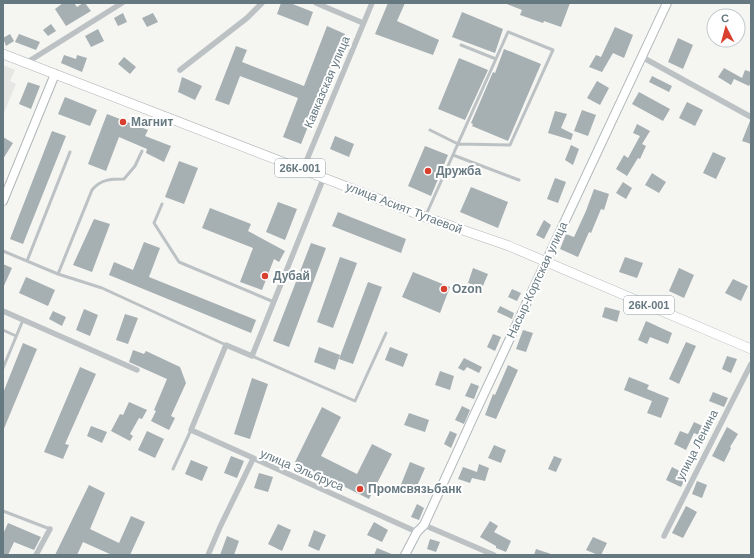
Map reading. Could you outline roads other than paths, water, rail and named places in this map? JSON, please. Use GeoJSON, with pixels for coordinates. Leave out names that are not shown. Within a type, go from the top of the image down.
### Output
{"type":"FeatureCollection","features":[{"type":"Feature","properties":{"kind":"main road","name":"26К-001"},"geometry":{"type":"LineString","coordinates":[[3,54],[55,74]]}},
{"type":"Feature","properties":{"kind":"main road","name":"улица Асият Тутаевой"},"geometry":{"type":"LineString","coordinates":[[55,74],[425,217],[509,246],[751,349]]}},
{"type":"Feature","properties":{"kind":"street"},"geometry":{"type":"LineString","coordinates":[[26,63],[122,3]]}},
{"type":"Feature","properties":{"kind":"street"},"geometry":{"type":"LineString","coordinates":[[180,70],[247,18],[262,3]]}},
{"type":"Feature","properties":{"kind":"street"},"geometry":{"type":"LineString","coordinates":[[316,3],[364,22]]}},
{"type":"Feature","properties":{"kind":"street","name":"Кавказская улица"},"geometry":{"type":"LineString","coordinates":[[302,169],[372,3]]}},
{"type":"Feature","properties":{"kind":"street","name":"Насыр-Кортская улица"},"geometry":{"type":"LineString","coordinates":[[405,555],[416,532],[424,525],[546,261],[668,3]]}},
{"type":"Feature","properties":{"kind":"street"},"geometry":{"type":"LineString","coordinates":[[642,57],[751,117]]}},
{"type":"Feature","properties":{"kind":"street"},"geometry":{"type":"LineString","coordinates":[[3,201],[55,74]]}},
{"type":"Feature","properties":{"kind":"street"},"geometry":{"type":"LineString","coordinates":[[253,459],[191,430],[226,345],[252,356],[324,178]]}},
{"type":"Feature","properties":{"kind":"street"},"geometry":{"type":"LineString","coordinates":[[3,311],[137,370]]}},
{"type":"Feature","properties":{"kind":"street","name":"улица Ленина"},"geometry":{"type":"LineString","coordinates":[[664,536],[751,364]]}},
{"type":"Feature","properties":{"kind":"street","name":"улица Эльбруса"},"geometry":{"type":"LineString","coordinates":[[208,555],[253,459],[416,532]]}},
{"type":"Feature","properties":{"kind":"street"},"geometry":{"type":"LineString","coordinates":[[424,525],[494,555]]}},
{"type":"Feature","properties":{"kind":"street"},"geometry":{"type":"LineString","coordinates":[[36,555],[50,529]]}},
{"type":"Feature","properties":{"kind":"lane"},"geometry":{"type":"LineString","coordinates":[[425,217],[458,144],[508,32],[553,50],[510,145],[458,144],[430,130]]}},
{"type":"Feature","properties":{"kind":"lane"},"geometry":{"type":"LineString","coordinates":[[462,46],[496,59]]}},
{"type":"Feature","properties":{"kind":"lane"},"geometry":{"type":"LineString","coordinates":[[58,274],[92,190],[98,183],[106,180],[124,179],[136,166],[142,151]]}},
{"type":"Feature","properties":{"kind":"lane"},"geometry":{"type":"LineString","coordinates":[[27,261],[70,152]]}},
{"type":"Feature","properties":{"kind":"lane"},"geometry":{"type":"LineString","coordinates":[[453,155],[519,180]]}},
{"type":"Feature","properties":{"kind":"lane"},"geometry":{"type":"LineString","coordinates":[[162,204],[154,223],[179,262],[274,302]]}},
{"type":"Feature","properties":{"kind":"lane"},"geometry":{"type":"LineString","coordinates":[[3,251],[58,274],[102,288],[226,345]]}},
{"type":"Feature","properties":{"kind":"lane"},"geometry":{"type":"LineString","coordinates":[[3,368],[22,320]]}},
{"type":"Feature","properties":{"kind":"lane"},"geometry":{"type":"LineString","coordinates":[[3,330],[16,336]]}},
{"type":"Feature","properties":{"kind":"lane"},"geometry":{"type":"LineString","coordinates":[[252,356],[355,401],[386,332]]}},
{"type":"Feature","properties":{"kind":"lane"},"geometry":{"type":"LineString","coordinates":[[173,469],[191,430]]}},
{"type":"Feature","properties":{"kind":"lane"},"geometry":{"type":"LineString","coordinates":[[3,511],[50,529]]}},
{"type":"Feature","properties":{"kind":"place","name":"Магнит"},"geometry":{"type":"Point","coordinates":[123,122]}},
{"type":"Feature","properties":{"kind":"place","name":"Дружба"},"geometry":{"type":"Point","coordinates":[428,171]}},
{"type":"Feature","properties":{"kind":"place","name":"Дубай"},"geometry":{"type":"Point","coordinates":[265,276]}},
{"type":"Feature","properties":{"kind":"place","name":"Ozon"},"geometry":{"type":"Point","coordinates":[444,289]}},
{"type":"Feature","properties":{"kind":"place","name":"Промсвязьбанк"},"geometry":{"type":"Point","coordinates":[360,489]}}]}
